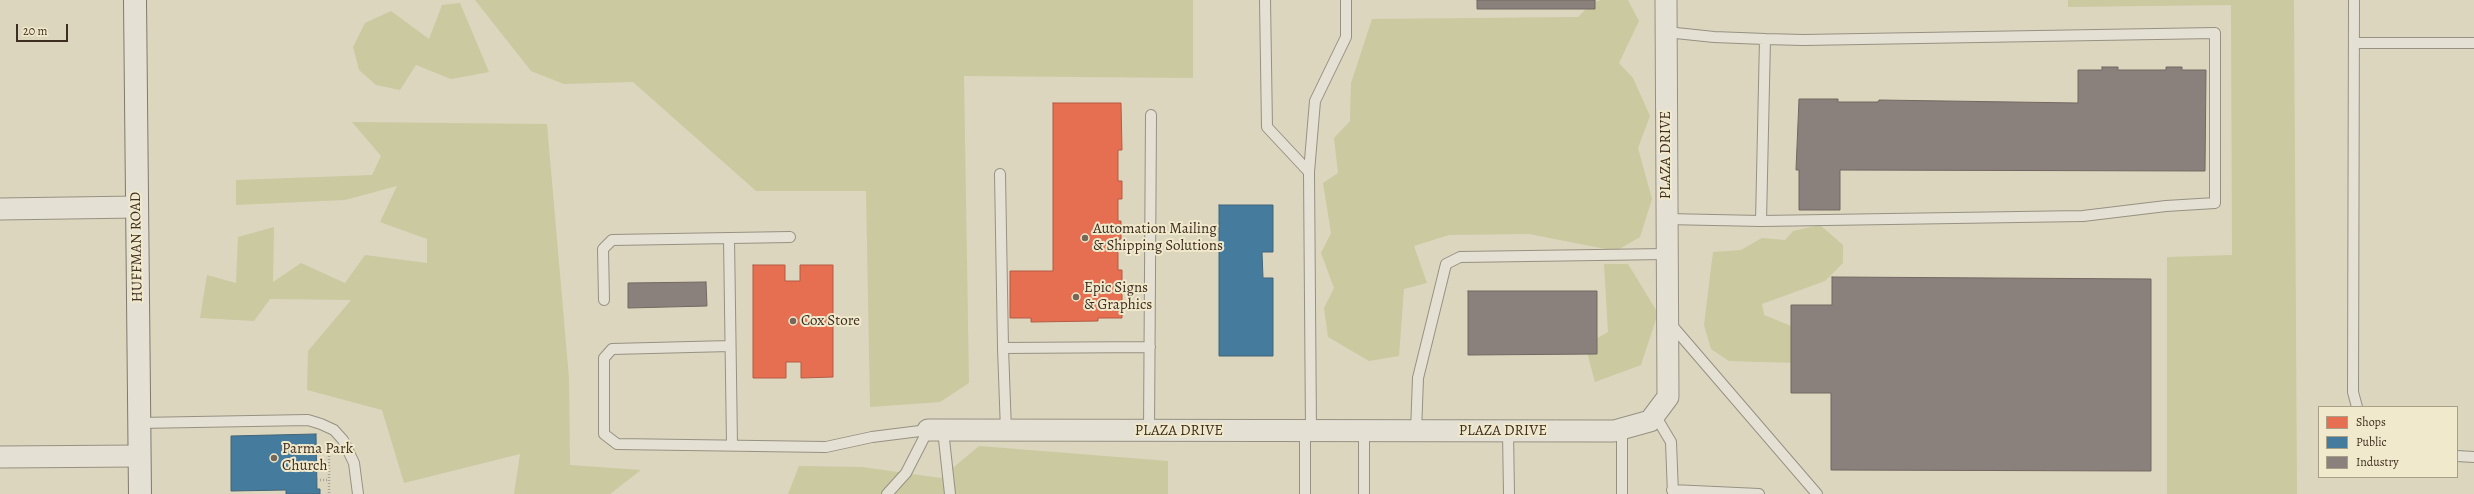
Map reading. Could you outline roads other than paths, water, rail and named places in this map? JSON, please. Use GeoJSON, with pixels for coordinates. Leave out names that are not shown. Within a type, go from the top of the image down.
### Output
{"type":"FeatureCollection","features":[{"type":"Feature","properties":{"kind":"street","name":"HUFFMAN ROAD"},"geometry":{"type":"LineString","coordinates":[[135,0],[140,494]]}},
{"type":"Feature","properties":{"kind":"street","name":"PLAZA DRIVE"},"geometry":{"type":"LineString","coordinates":[[936,430],[1416,432],[1622,430],[1650,421],[1668,397],[1666,254],[1666,0]]}},
{"type":"Feature","properties":{"kind":"street"},"geometry":{"type":"LineString","coordinates":[[0,209],[137,208]]}},
{"type":"Feature","properties":{"kind":"street"},"geometry":{"type":"LineString","coordinates":[[0,457],[139,456]]}},
{"type":"Feature","properties":{"kind":"lane"},"geometry":{"type":"LineString","coordinates":[[1265,0],[1267,127],[1309,172]]}},
{"type":"Feature","properties":{"kind":"lane"},"geometry":{"type":"LineString","coordinates":[[1305,494],[1308,432],[1309,172],[1315,101],[1346,37],[1346,0]]}},
{"type":"Feature","properties":{"kind":"lane"},"geometry":{"type":"LineString","coordinates":[[2354,0],[2353,392],[2357,406]]}},
{"type":"Feature","properties":{"kind":"lane"},"geometry":{"type":"LineString","coordinates":[[1666,32],[1714,37],[1803,40],[2215,33],[2215,203],[2166,206],[2083,216],[1761,221],[1666,219]]}},
{"type":"Feature","properties":{"kind":"lane"},"geometry":{"type":"LineString","coordinates":[[1761,221],[1765,39]]}},
{"type":"Feature","properties":{"kind":"lane"},"geometry":{"type":"LineString","coordinates":[[2354,43],[2474,43]]}},
{"type":"Feature","properties":{"kind":"lane"},"geometry":{"type":"LineString","coordinates":[[1149,431],[1151,115]]}},
{"type":"Feature","properties":{"kind":"lane"},"geometry":{"type":"LineString","coordinates":[[1000,174],[1006,431]]}},
{"type":"Feature","properties":{"kind":"lane"},"geometry":{"type":"LineString","coordinates":[[604,300],[603,249],[612,240],[790,237]]}},
{"type":"Feature","properties":{"kind":"lane"},"geometry":{"type":"LineString","coordinates":[[729,238],[732,445]]}},
{"type":"Feature","properties":{"kind":"lane"},"geometry":{"type":"LineString","coordinates":[[1416,432],[1418,378],[1446,264],[1460,257],[1666,254]]}},
{"type":"Feature","properties":{"kind":"lane"},"geometry":{"type":"LineString","coordinates":[[1668,321],[1817,494]]}},
{"type":"Feature","properties":{"kind":"lane"},"geometry":{"type":"LineString","coordinates":[[730,346],[612,349],[604,358],[604,434],[617,444],[826,447],[872,437],[936,430]]}},
{"type":"Feature","properties":{"kind":"lane"},"geometry":{"type":"LineString","coordinates":[[1003,348],[1150,347]]}},
{"type":"Feature","properties":{"kind":"lane"},"geometry":{"type":"LineString","coordinates":[[1654,415],[1671,442],[1672,492],[1759,494]]}},
{"type":"Feature","properties":{"kind":"lane"},"geometry":{"type":"LineString","coordinates":[[139,423],[308,420],[329,428],[342,440],[354,463],[358,494]]}},
{"type":"Feature","properties":{"kind":"lane"},"geometry":{"type":"LineString","coordinates":[[887,494],[906,473],[936,430]]}},
{"type":"Feature","properties":{"kind":"lane"},"geometry":{"type":"LineString","coordinates":[[936,430],[950,494]]}},
{"type":"Feature","properties":{"kind":"lane"},"geometry":{"type":"LineString","coordinates":[[1622,430],[1622,494]]}},
{"type":"Feature","properties":{"kind":"lane"},"geometry":{"type":"LineString","coordinates":[[1364,431],[1364,494]]}},
{"type":"Feature","properties":{"kind":"lane"},"geometry":{"type":"LineString","coordinates":[[1508,431],[1509,494]]}},
{"type":"Feature","properties":{"kind":"lane"},"geometry":{"type":"LineString","coordinates":[[2458,456],[2474,457]]}},
{"type":"Feature","properties":{"kind":"place","name":"Automation Mailing & Shipping Solutions"},"geometry":{"type":"Point","coordinates":[1085,238]}},
{"type":"Feature","properties":{"kind":"place","name":"Epic Signs & Graphics"},"geometry":{"type":"Point","coordinates":[1076,297]}},
{"type":"Feature","properties":{"kind":"place","name":"Cox Store"},"geometry":{"type":"Point","coordinates":[793,321]}},
{"type":"Feature","properties":{"kind":"place","name":"Parma Park Church"},"geometry":{"type":"Point","coordinates":[274,458]}}]}
